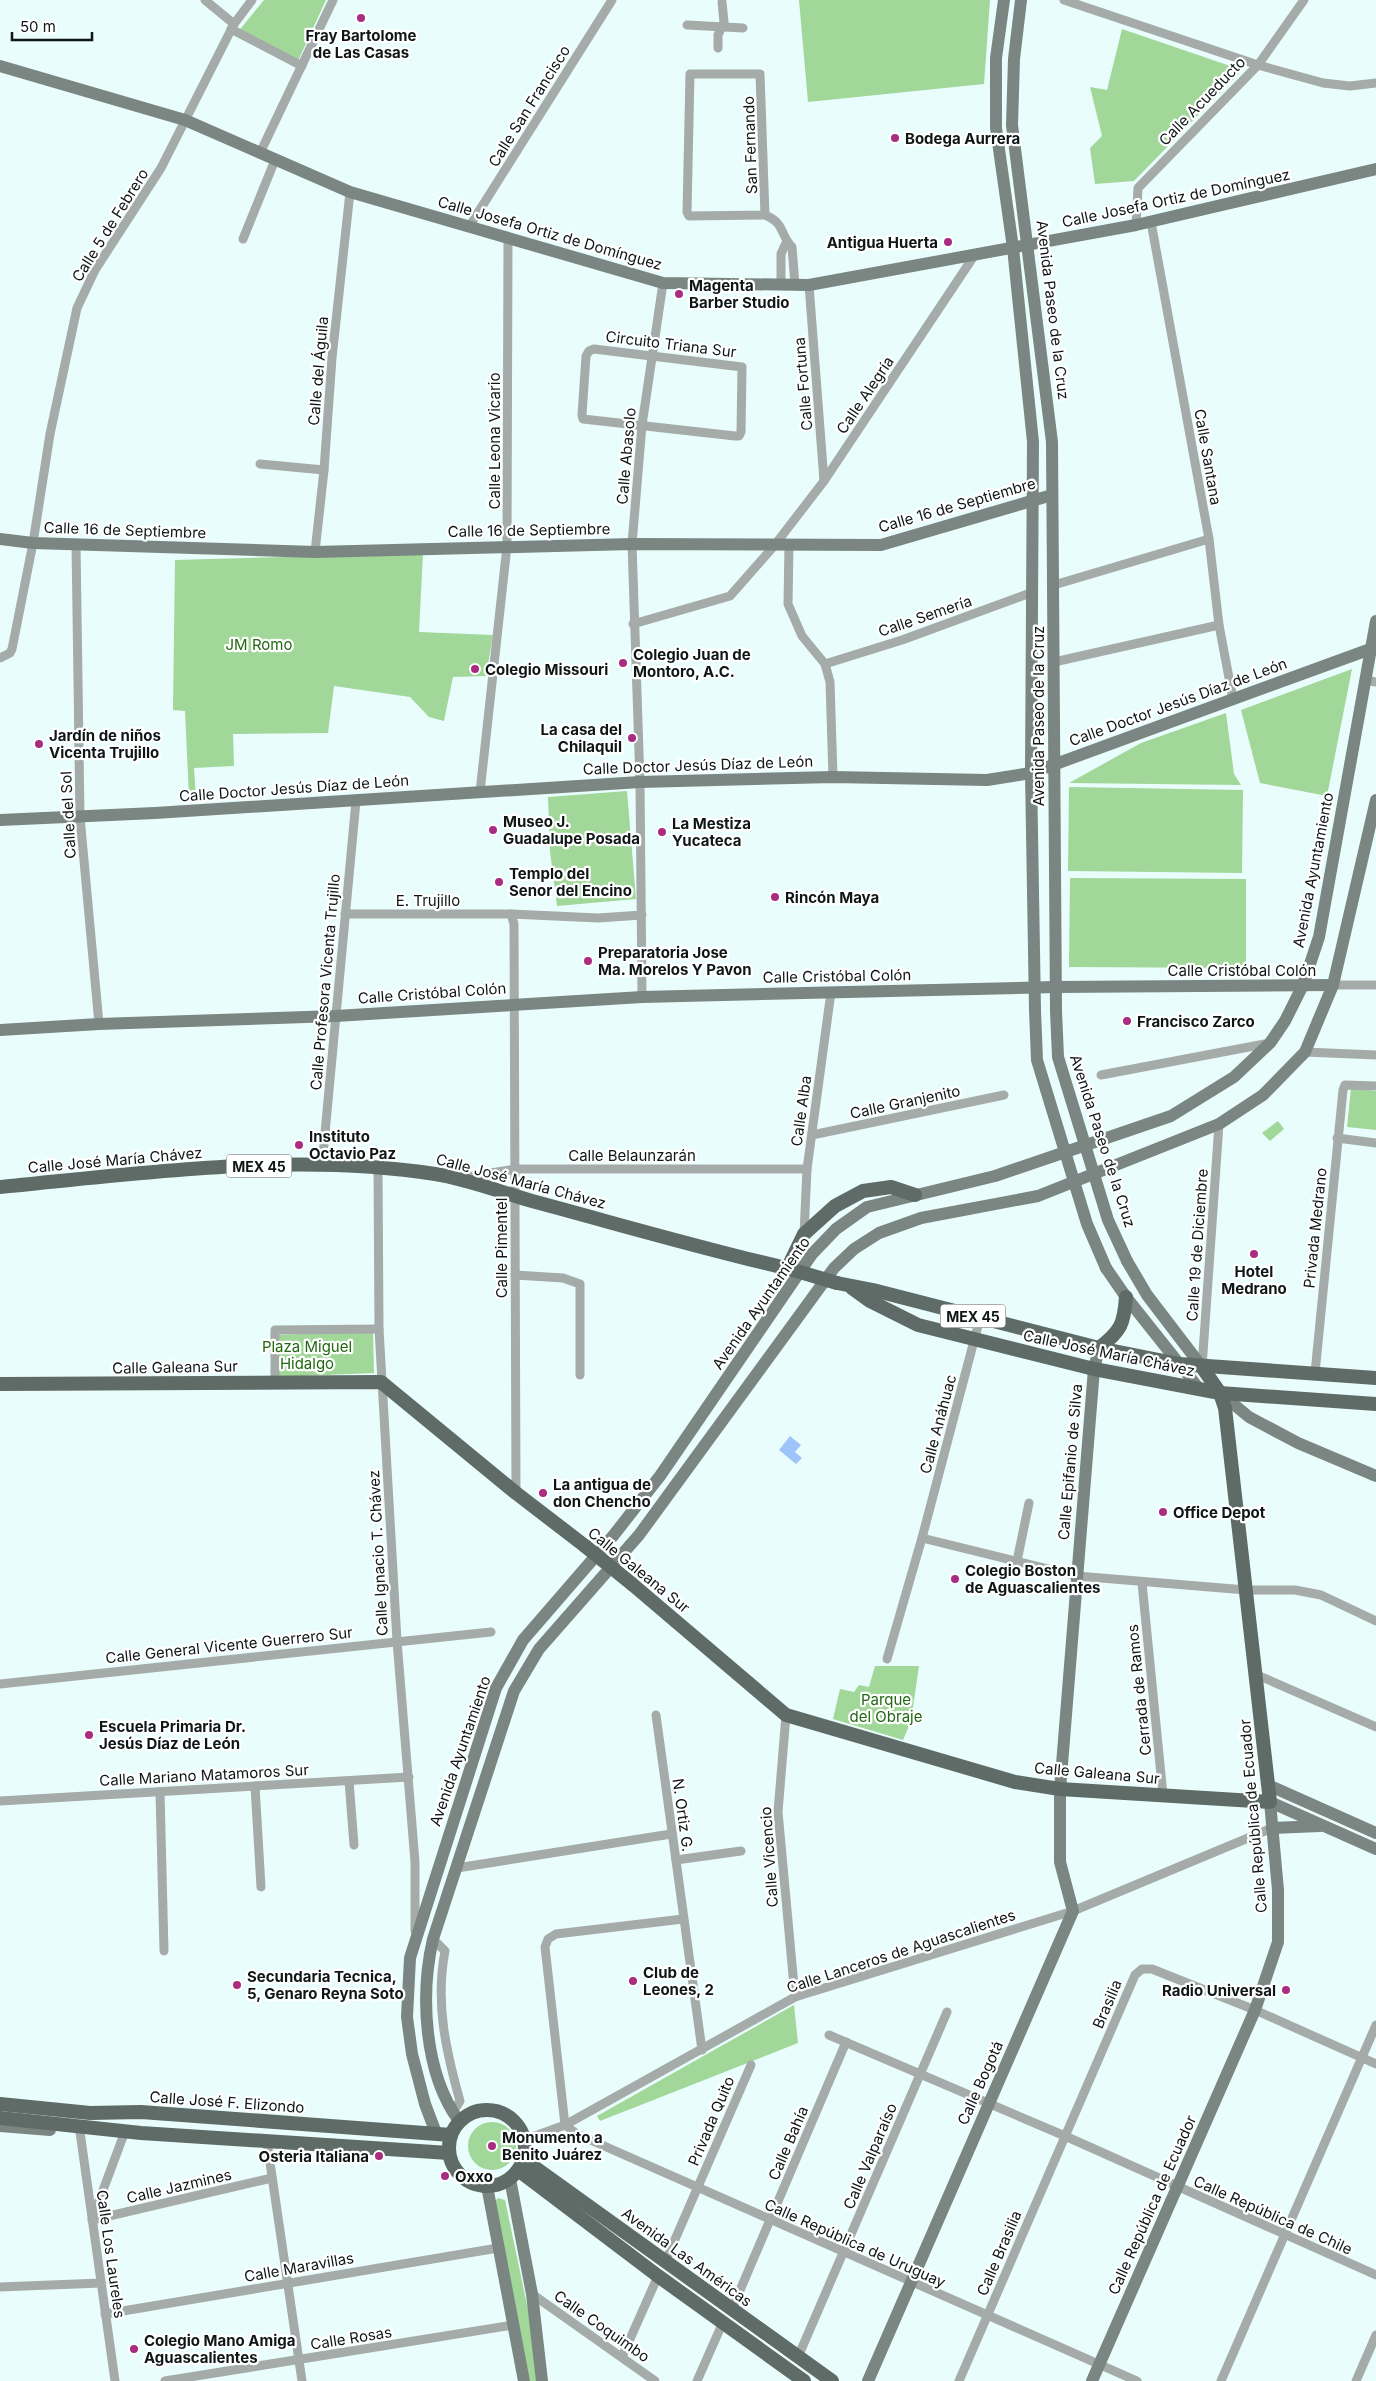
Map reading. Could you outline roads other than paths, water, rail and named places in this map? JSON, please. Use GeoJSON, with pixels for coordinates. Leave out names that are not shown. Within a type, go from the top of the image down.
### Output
{"type":"FeatureCollection","features":[{"type":"Feature","properties":{"kind":"main road","name":"Avenida Paseo de la Cruz"},"geometry":{"type":"LineString","coordinates":[[1004,0],[996,58],[996,128],[1013,248],[1033,442],[1031,773],[1037,1060],[1088,1224],[1106,1268],[1126,1298],[1200,1390]]}},
{"type":"Feature","properties":{"kind":"main road","name":"Avenida Paseo de la Cruz"},"geometry":{"type":"LineString","coordinates":[[1021,0],[1014,59],[1012,125],[1052,442],[1055,987],[1058,1057],[1108,1220],[1127,1262],[1147,1295],[1202,1366],[1220,1393]]}},
{"type":"Feature","properties":{"kind":"main road","name":"Calle Josefa Ortiz de Domínguez"},"geometry":{"type":"LineString","coordinates":[[0,66],[185,120],[350,192],[508,240],[664,283],[809,285],[1151,222],[1376,170]]}},
{"type":"Feature","properties":{"kind":"main road","name":"Calle 16 de Septiembre"},"geometry":{"type":"LineString","coordinates":[[0,539],[33,543],[315,552],[632,544],[881,545],[1052,495]]}},
{"type":"Feature","properties":{"kind":"main road","name":"Avenida Ayuntamiento"},"geometry":{"type":"LineString","coordinates":[[436,2133],[417,2078],[406,2017],[407,1983],[415,1936],[496,1688],[523,1640],[614,1536],[660,1476],[812,1254],[836,1229],[868,1207],[995,1176],[1171,1116],[1234,1077],[1270,1043],[1285,1021],[1303,985],[1319,937],[1371,681],[1376,621]]}},
{"type":"Feature","properties":{"kind":"main road","name":"Calle Doctor Jesús Díaz de León"},"geometry":{"type":"LineString","coordinates":[[0,820],[356,801],[640,782],[833,777],[987,780],[1031,773],[1374,648]]}},
{"type":"Feature","properties":{"kind":"main road"},"geometry":{"type":"LineString","coordinates":[[517,2169],[503,2183],[487,2186],[469,2182],[455,2170],[449,2153],[451,2134],[456,2117],[436,2070],[426,2014],[425,1982],[433,1939],[514,1691],[539,1649],[639,1535],[834,1268],[854,1249],[879,1233],[921,1218],[1038,1196],[1219,1124],[1263,1095],[1305,1052],[1333,985],[1376,800]]}},
{"type":"Feature","properties":{"kind":"main road","name":"Calle Cristóbal Colón"},"geometry":{"type":"LineString","coordinates":[[0,1030],[99,1024],[336,1016],[514,1003],[642,997],[1055,987],[1333,985]]}},
{"type":"Feature","properties":{"kind":"main road","name":"Calle José María Chávez"},"geometry":{"type":"LineString","coordinates":[[0,1187],[191,1169],[322,1165],[378,1167],[458,1178],[515,1196],[842,1284],[1100,1348],[1179,1364],[1376,1378]]}},
{"type":"Feature","properties":{"kind":"main road"},"geometry":{"type":"LineString","coordinates":[[788,1269],[804,1234],[835,1206],[863,1191],[890,1187],[915,1195]]}},
{"type":"Feature","properties":{"kind":"main road","name":"Calle José María Chávez"},"geometry":{"type":"LineString","coordinates":[[842,1284],[870,1301],[918,1325],[1094,1369],[1220,1393],[1376,1404]]}},
{"type":"Feature","properties":{"kind":"main road"},"geometry":{"type":"LineString","coordinates":[[1100,1348],[1116,1336],[1124,1320],[1126,1298]]}},
{"type":"Feature","properties":{"kind":"main road","name":"Calle Epifanio de Silva"},"geometry":{"type":"LineString","coordinates":[[1060,1789],[1094,1369],[1100,1348]]}},
{"type":"Feature","properties":{"kind":"main road","name":"Calle Galeana Sur"},"geometry":{"type":"LineString","coordinates":[[0,1384],[382,1382],[516,1493],[632,1584],[786,1715],[1015,1782],[1060,1789],[1270,1802]]}},
{"type":"Feature","properties":{"kind":"main road"},"geometry":{"type":"LineString","coordinates":[[1220,1393],[1249,1417],[1298,1443],[1376,1476]]}},
{"type":"Feature","properties":{"kind":"main road","name":"Calle República de Ecuador"},"geometry":{"type":"LineString","coordinates":[[1092,2381],[1255,2010],[1278,1942],[1278,1890],[1270,1802],[1224,1408],[1220,1393]]}},
{"type":"Feature","properties":{"kind":"main road"},"geometry":{"type":"LineString","coordinates":[[1268,1785],[1376,1833]]}},
{"type":"Feature","properties":{"kind":"main road"},"geometry":{"type":"LineString","coordinates":[[1060,1789],[1060,1862],[1073,1912]]}},
{"type":"Feature","properties":{"kind":"main road"},"geometry":{"type":"LineString","coordinates":[[1270,1802],[1376,1849]]}},
{"type":"Feature","properties":{"kind":"main road"},"geometry":{"type":"LineString","coordinates":[[1272,1828],[1324,1826]]}},
{"type":"Feature","properties":{"kind":"main road","name":"Calle Bogotá"},"geometry":{"type":"LineString","coordinates":[[868,2381],[1073,1912]]}},
{"type":"Feature","properties":{"kind":"main road"},"geometry":{"type":"LineString","coordinates":[[0,2098],[141,2112]]}},
{"type":"Feature","properties":{"kind":"main road","name":"Calle José F. Elizondo"},"geometry":{"type":"LineString","coordinates":[[0,2104],[86,2124],[141,2133],[449,2153]]}},
{"type":"Feature","properties":{"kind":"main road"},"geometry":{"type":"LineString","coordinates":[[456,2117],[493,2110],[509,2117],[516,2124],[524,2140],[517,2169],[542,2381]]}},
{"type":"Feature","properties":{"kind":"main road","name":"Calle José F. Elizondo"},"geometry":{"type":"LineString","coordinates":[[0,2118],[86,2124],[141,2112],[451,2134]]}},
{"type":"Feature","properties":{"kind":"main road"},"geometry":{"type":"LineString","coordinates":[[0,2126],[86,2124],[124,2134],[141,2133]]}},
{"type":"Feature","properties":{"kind":"main road","name":"Avenida Las Américas"},"geometry":{"type":"LineString","coordinates":[[517,2169],[666,2260],[832,2381]]}},
{"type":"Feature","properties":{"kind":"main road","name":"Avenida Las Américas"},"geometry":{"type":"LineString","coordinates":[[517,2169],[658,2276],[723,2322],[787,2376],[804,2381]]}},
{"type":"Feature","properties":{"kind":"main road"},"geometry":{"type":"LineString","coordinates":[[487,2186],[524,2381]]}},
{"type":"Feature","properties":{"kind":"street"},"geometry":{"type":"LineString","coordinates":[[205,0],[232,26],[302,66]]}},
{"type":"Feature","properties":{"kind":"street","name":"Calle 5 de Febrero"},"geometry":{"type":"LineString","coordinates":[[0,658],[10,654],[12,649],[33,543],[50,434],[77,308],[95,270],[161,168],[232,26],[252,0]]}},
{"type":"Feature","properties":{"kind":"street"},"geometry":{"type":"LineString","coordinates":[[260,153],[333,0]]}},
{"type":"Feature","properties":{"kind":"street","name":"Calle San Francisco"},"geometry":{"type":"LineString","coordinates":[[469,227],[612,0]]}},
{"type":"Feature","properties":{"kind":"street"},"geometry":{"type":"LineString","coordinates":[[1064,0],[1258,65],[1323,83],[1350,86],[1376,83]]}},
{"type":"Feature","properties":{"kind":"street","name":"Calle Acueducto"},"geometry":{"type":"LineString","coordinates":[[1136,225],[1138,188],[1258,65],[1304,0]]}},
{"type":"Feature","properties":{"kind":"street"},"geometry":{"type":"LineString","coordinates":[[718,48],[718,35],[723,27],[722,2]]}},
{"type":"Feature","properties":{"kind":"street"},"geometry":{"type":"LineString","coordinates":[[687,25],[743,28]]}},
{"type":"Feature","properties":{"kind":"street","name":"San Fernando"},"geometry":{"type":"LineString","coordinates":[[690,74],[760,74],[766,215],[689,216],[687,212],[690,74]]}},
{"type":"Feature","properties":{"kind":"street"},"geometry":{"type":"LineString","coordinates":[[243,239],[275,160]]}},
{"type":"Feature","properties":{"kind":"street","name":"Calle del Águila"},"geometry":{"type":"LineString","coordinates":[[315,552],[324,470],[332,358],[350,192]]}},
{"type":"Feature","properties":{"kind":"street"},"geometry":{"type":"LineString","coordinates":[[766,215],[782,228],[787,241],[792,247],[795,285]]}},
{"type":"Feature","properties":{"kind":"street","name":"Calle Santana"},"geometry":{"type":"LineString","coordinates":[[1151,222],[1209,539],[1219,625],[1233,699]]}},
{"type":"Feature","properties":{"kind":"street","name":"Calle Leona Vicario"},"geometry":{"type":"LineString","coordinates":[[480,792],[507,546],[508,240]]}},
{"type":"Feature","properties":{"kind":"street"},"geometry":{"type":"LineString","coordinates":[[781,285],[781,254],[787,241]]}},
{"type":"Feature","properties":{"kind":"street","name":"Calle Alegría"},"geometry":{"type":"LineString","coordinates":[[633,624],[730,596],[774,546],[824,481],[974,256]]}},
{"type":"Feature","properties":{"kind":"street","name":"Calle Abasolo"},"geometry":{"type":"LineString","coordinates":[[642,997],[640,782],[633,624],[632,544],[642,425],[651,355],[664,283]]}},
{"type":"Feature","properties":{"kind":"street","name":"Calle Fortuna"},"geometry":{"type":"LineString","coordinates":[[809,285],[824,481]]}},
{"type":"Feature","properties":{"kind":"street","name":"Circuito Triana Sur"},"geometry":{"type":"LineString","coordinates":[[594,349],[651,355],[742,367],[741,432],[739,436],[583,419],[586,356],[588,351],[594,349]]}},
{"type":"Feature","properties":{"kind":"street"},"geometry":{"type":"LineString","coordinates":[[260,464],[324,470]]}},
{"type":"Feature","properties":{"kind":"street"},"geometry":{"type":"LineString","coordinates":[[1054,585],[1209,539]]}},
{"type":"Feature","properties":{"kind":"street","name":"Calle del Sol"},"geometry":{"type":"LineString","coordinates":[[76,544],[80,817],[99,1024]]}},
{"type":"Feature","properties":{"kind":"street"},"geometry":{"type":"LineString","coordinates":[[789,545],[788,604],[802,636],[825,664],[830,682],[833,777]]}},
{"type":"Feature","properties":{"kind":"street","name":"Calle Semería"},"geometry":{"type":"LineString","coordinates":[[825,664],[902,640],[1033,592]]}},
{"type":"Feature","properties":{"kind":"street"},"geometry":{"type":"LineString","coordinates":[[1054,662],[1219,625]]}},
{"type":"Feature","properties":{"kind":"street","name":"Calle Profesora Vicenta Trujillo"},"geometry":{"type":"LineString","coordinates":[[322,1165],[356,801]]}},
{"type":"Feature","properties":{"kind":"street","name":"E. Trujillo"},"geometry":{"type":"LineString","coordinates":[[345,914],[511,914],[598,918],[642,915]]}},
{"type":"Feature","properties":{"kind":"street","name":"Calle Pimentel"},"geometry":{"type":"LineString","coordinates":[[511,914],[514,924],[516,1493]]}},
{"type":"Feature","properties":{"kind":"street","name":"Calle Cristóbal Colón"},"geometry":{"type":"LineString","coordinates":[[1333,985],[1376,985]]}},
{"type":"Feature","properties":{"kind":"street","name":"Calle Alba"},"geometry":{"type":"LineString","coordinates":[[804,1234],[807,1169],[831,992]]}},
{"type":"Feature","properties":{"kind":"street"},"geometry":{"type":"LineString","coordinates":[[1101,1075],[1270,1043]]}},
{"type":"Feature","properties":{"kind":"street"},"geometry":{"type":"LineString","coordinates":[[1305,1052],[1376,1055]]}},
{"type":"Feature","properties":{"kind":"street","name":"Privada Medrano"},"geometry":{"type":"LineString","coordinates":[[1314,1373],[1345,1086],[1376,1086]]}},
{"type":"Feature","properties":{"kind":"street","name":"Calle Granjenito"},"geometry":{"type":"LineString","coordinates":[[812,1135],[1004,1095]]}},
{"type":"Feature","properties":{"kind":"street","name":"Calle 19 de Diciembre"},"geometry":{"type":"LineString","coordinates":[[1202,1366],[1219,1124]]}},
{"type":"Feature","properties":{"kind":"street"},"geometry":{"type":"LineString","coordinates":[[1338,1138],[1376,1143]]}},
{"type":"Feature","properties":{"kind":"street","name":"Calle Ignacio T. Chávez"},"geometry":{"type":"LineString","coordinates":[[378,1167],[379,1329],[397,1641],[415,1862],[415,1936]]}},
{"type":"Feature","properties":{"kind":"street","name":"Calle Belaunzarán"},"geometry":{"type":"LineString","coordinates":[[458,1178],[515,1169],[807,1169]]}},
{"type":"Feature","properties":{"kind":"street"},"geometry":{"type":"LineString","coordinates":[[515,1275],[563,1278],[580,1284],[580,1375]]}},
{"type":"Feature","properties":{"kind":"street","name":"Calle Anáhuac"},"geometry":{"type":"LineString","coordinates":[[887,1659],[922,1538],[980,1318]]}},
{"type":"Feature","properties":{"kind":"street"},"geometry":{"type":"LineString","coordinates":[[275,1382],[274,1330],[379,1329]]}},
{"type":"Feature","properties":{"kind":"street"},"geometry":{"type":"LineString","coordinates":[[1017,1561],[1029,1504]]}},
{"type":"Feature","properties":{"kind":"street"},"geometry":{"type":"LineString","coordinates":[[922,1538],[1077,1576],[1246,1590],[1295,1590],[1320,1595],[1376,1621]]}},
{"type":"Feature","properties":{"kind":"street","name":"Cerrada de Ramos"},"geometry":{"type":"LineString","coordinates":[[1142,1582],[1163,1795]]}},
{"type":"Feature","properties":{"kind":"street","name":"Calle General Vicente Guerrero Sur"},"geometry":{"type":"LineString","coordinates":[[0,1684],[490,1632]]}},
{"type":"Feature","properties":{"kind":"street"},"geometry":{"type":"LineString","coordinates":[[1255,1674],[1376,1727]]}},
{"type":"Feature","properties":{"kind":"street","name":"N. Ortiz G."},"geometry":{"type":"LineString","coordinates":[[656,1715],[676,1860],[682,1919],[702,2050]]}},
{"type":"Feature","properties":{"kind":"street","name":"Calle Vicencio"},"geometry":{"type":"LineString","coordinates":[[786,1715],[778,1812],[795,1997]]}},
{"type":"Feature","properties":{"kind":"street","name":"Calle Mariano Matamoros Sur"},"geometry":{"type":"LineString","coordinates":[[0,1801],[409,1777]]}},
{"type":"Feature","properties":{"kind":"street"},"geometry":{"type":"LineString","coordinates":[[349,1781],[354,1845]]}},
{"type":"Feature","properties":{"kind":"street"},"geometry":{"type":"LineString","coordinates":[[255,1786],[261,1887]]}},
{"type":"Feature","properties":{"kind":"street"},"geometry":{"type":"LineString","coordinates":[[160,1792],[164,1951]]}},
{"type":"Feature","properties":{"kind":"street","name":"Calle Lanceros de Aguascalientes"},"geometry":{"type":"LineString","coordinates":[[524,2140],[565,2126],[795,1997],[1073,1912],[1272,1828]]}},
{"type":"Feature","properties":{"kind":"street"},"geometry":{"type":"LineString","coordinates":[[457,1868],[671,1834]]}},
{"type":"Feature","properties":{"kind":"street"},"geometry":{"type":"LineString","coordinates":[[676,1860],[742,1851]]}},
{"type":"Feature","properties":{"kind":"street"},"geometry":{"type":"LineString","coordinates":[[565,2126],[545,1947],[548,1939],[556,1934],[682,1919]]}},
{"type":"Feature","properties":{"kind":"street","name":"Brasilia"},"geometry":{"type":"LineString","coordinates":[[1065,2136],[1135,1975],[1142,1969],[1152,1969],[1255,2010]]}},
{"type":"Feature","properties":{"kind":"street"},"geometry":{"type":"LineString","coordinates":[[1255,2010],[1376,2064]]}},
{"type":"Feature","properties":{"kind":"street","name":"Calle Valparaíso"},"geometry":{"type":"LineString","coordinates":[[798,2358],[947,2012]]}},
{"type":"Feature","properties":{"kind":"street"},"geometry":{"type":"LineString","coordinates":[[1221,2381],[1376,2025]]}},
{"type":"Feature","properties":{"kind":"street","name":"Calle República de Chile"},"geometry":{"type":"LineString","coordinates":[[829,2035],[988,2105],[1065,2136],[1376,2276]]}},
{"type":"Feature","properties":{"kind":"street","name":"Calle Bahía"},"geometry":{"type":"LineString","coordinates":[[732,2309],[846,2042]]}},
{"type":"Feature","properties":{"kind":"street","name":"Privada Quito"},"geometry":{"type":"LineString","coordinates":[[666,2260],[751,2065]]}},
{"type":"Feature","properties":{"kind":"street","name":"Calle Los Laureles"},"geometry":{"type":"LineString","coordinates":[[86,2124],[92,2220],[115,2381]]}},
{"type":"Feature","properties":{"kind":"street","name":"Calle República de Uruguay"},"geometry":{"type":"LineString","coordinates":[[565,2126],[577,2134],[697,2188],[1137,2381]]}},
{"type":"Feature","properties":{"kind":"street"},"geometry":{"type":"LineString","coordinates":[[92,2220],[124,2134]]}},
{"type":"Feature","properties":{"kind":"street","name":"Calle Brasilia"},"geometry":{"type":"LineString","coordinates":[[959,2381],[1065,2136]]}},
{"type":"Feature","properties":{"kind":"street"},"geometry":{"type":"LineString","coordinates":[[267,2142],[302,2381]]}},
{"type":"Feature","properties":{"kind":"street","name":"Calle Jazmines"},"geometry":{"type":"LineString","coordinates":[[92,2220],[272,2178]]}},
{"type":"Feature","properties":{"kind":"street","name":"Calle Maravillas"},"geometry":{"type":"LineString","coordinates":[[105,2314],[498,2248]]}},
{"type":"Feature","properties":{"kind":"street"},"geometry":{"type":"LineString","coordinates":[[622,2357],[658,2276]]}},
{"type":"Feature","properties":{"kind":"street"},"geometry":{"type":"LineString","coordinates":[[0,2287],[101,2282]]}},
{"type":"Feature","properties":{"kind":"street","name":"Calle Coquimbo"},"geometry":{"type":"LineString","coordinates":[[532,2294],[655,2381]]}},
{"type":"Feature","properties":{"kind":"street"},"geometry":{"type":"LineString","coordinates":[[697,2381],[723,2322]]}},
{"type":"Feature","properties":{"kind":"street","name":"Calle Rosas"},"geometry":{"type":"LineString","coordinates":[[165,2381],[513,2325]]}},
{"type":"Feature","properties":{"kind":"street"},"geometry":{"type":"LineString","coordinates":[[1356,2381],[1376,2336]]}},
{"type":"Feature","properties":{"kind":"water"},"geometry":{"type":"Polygon","coordinates":[[[790,1436],[801,1445],[795,1452],[802,1458],[796,1464],[779,1450],[790,1436]]]}},
{"type":"Feature","properties":{"kind":"place","name":"Fray Bartolome de Las Casas"},"geometry":{"type":"Point","coordinates":[361,18]}},
{"type":"Feature","properties":{"kind":"place","name":"Bodega Aurrera"},"geometry":{"type":"Point","coordinates":[895,138]}},
{"type":"Feature","properties":{"kind":"place","name":"Antigua Huerta"},"geometry":{"type":"Point","coordinates":[948,242]}},
{"type":"Feature","properties":{"kind":"place","name":"Magenta Barber Studio"},"geometry":{"type":"Point","coordinates":[679,294]}},
{"type":"Feature","properties":{"kind":"place","name":"Colegio Juan de Montoro, A.C."},"geometry":{"type":"Point","coordinates":[623,663]}},
{"type":"Feature","properties":{"kind":"place","name":"Colegio Missouri"},"geometry":{"type":"Point","coordinates":[475,669]}},
{"type":"Feature","properties":{"kind":"place","name":"La casa del Chilaquil"},"geometry":{"type":"Point","coordinates":[632,738]}},
{"type":"Feature","properties":{"kind":"place","name":"Jardín de niños Vicenta Trujillo"},"geometry":{"type":"Point","coordinates":[39,744]}},
{"type":"Feature","properties":{"kind":"place","name":"Museo J. Guadalupe Posada"},"geometry":{"type":"Point","coordinates":[493,830]}},
{"type":"Feature","properties":{"kind":"place","name":"La Mestiza Yucateca"},"geometry":{"type":"Point","coordinates":[662,832]}},
{"type":"Feature","properties":{"kind":"place","name":"Templo del Senor del Encino"},"geometry":{"type":"Point","coordinates":[499,882]}},
{"type":"Feature","properties":{"kind":"place","name":"Rincón Maya"},"geometry":{"type":"Point","coordinates":[775,897]}},
{"type":"Feature","properties":{"kind":"place","name":"Preparatoria Jose Ma. Morelos Y Pavon"},"geometry":{"type":"Point","coordinates":[588,961]}},
{"type":"Feature","properties":{"kind":"place","name":"Francisco Zarco"},"geometry":{"type":"Point","coordinates":[1127,1021]}},
{"type":"Feature","properties":{"kind":"place","name":"Instituto Octavio Paz"},"geometry":{"type":"Point","coordinates":[299,1145]}},
{"type":"Feature","properties":{"kind":"place","name":"Hotel Medrano"},"geometry":{"type":"Point","coordinates":[1254,1254]}},
{"type":"Feature","properties":{"kind":"place","name":"La antigua de don Chencho"},"geometry":{"type":"Point","coordinates":[543,1493]}},
{"type":"Feature","properties":{"kind":"place","name":"Office Depot"},"geometry":{"type":"Point","coordinates":[1163,1512]}},
{"type":"Feature","properties":{"kind":"place","name":"Colegio Boston de Aguascalientes"},"geometry":{"type":"Point","coordinates":[955,1579]}},
{"type":"Feature","properties":{"kind":"place","name":"Escuela Primaria Dr. Jesús Díaz de León"},"geometry":{"type":"Point","coordinates":[89,1735]}},
{"type":"Feature","properties":{"kind":"place","name":"Club de Leones, 2"},"geometry":{"type":"Point","coordinates":[633,1981]}},
{"type":"Feature","properties":{"kind":"place","name":"Secundaria Tecnica, 5, Genaro Reyna Soto"},"geometry":{"type":"Point","coordinates":[237,1985]}},
{"type":"Feature","properties":{"kind":"place","name":"Radio Universal"},"geometry":{"type":"Point","coordinates":[1286,1990]}},
{"type":"Feature","properties":{"kind":"place","name":"Monumento a Benito Juárez"},"geometry":{"type":"Point","coordinates":[492,2146]}},
{"type":"Feature","properties":{"kind":"place","name":"Osteria Italiana"},"geometry":{"type":"Point","coordinates":[379,2156]}},
{"type":"Feature","properties":{"kind":"place","name":"Oxxo"},"geometry":{"type":"Point","coordinates":[445,2176]}},
{"type":"Feature","properties":{"kind":"place","name":"Colegio Mano Amiga Aguascalientes"},"geometry":{"type":"Point","coordinates":[134,2349]}},
{"type":"Feature","properties":{"kind":"park label","name":"JM Romo"},"geometry":{"type":"Point","coordinates":[259,644]}},
{"type":"Feature","properties":{"kind":"park label","name":"Plaza Miguel Hidalgo"},"geometry":{"type":"Point","coordinates":[307,1354]}},
{"type":"Feature","properties":{"kind":"park label","name":"Parque del Obraje"},"geometry":{"type":"Point","coordinates":[886,1708]}}]}
